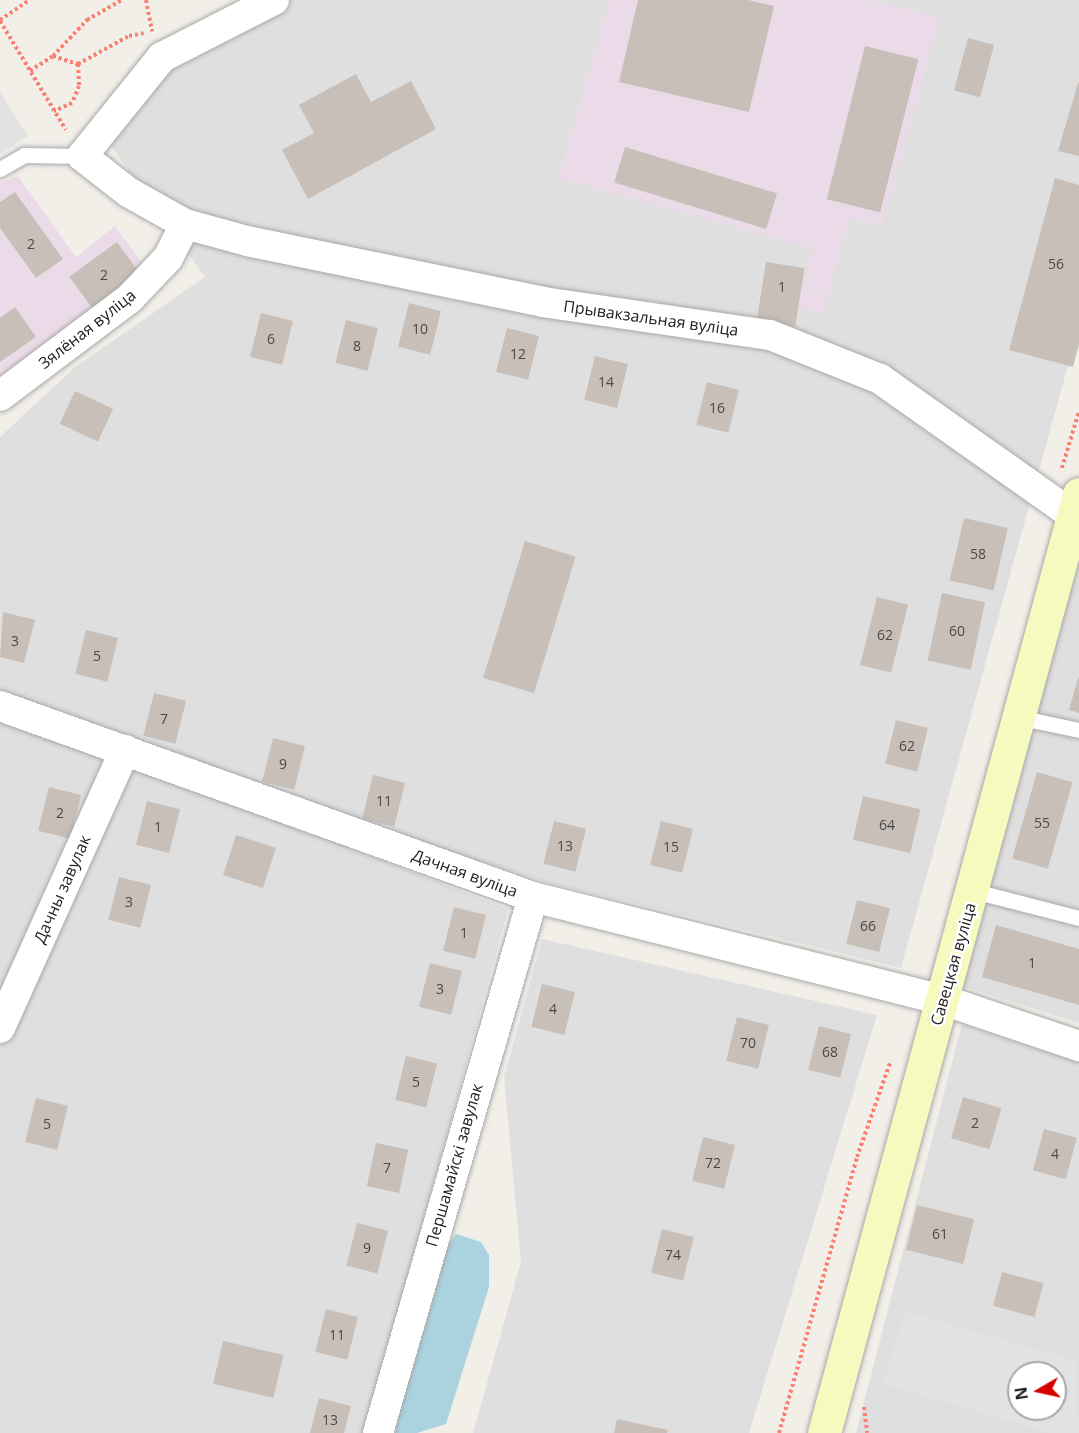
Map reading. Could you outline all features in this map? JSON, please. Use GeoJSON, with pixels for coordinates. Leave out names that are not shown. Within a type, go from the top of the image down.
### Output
{"type":"FeatureCollection","features":[{"type":"Feature","properties":{"kind":"main road","name":"Савецкая вуліца"},"geometry":{"type":"LineString","coordinates":[[824,1433],[1022,718],[1076,505]]}},
{"type":"Feature","properties":{"kind":"street"},"geometry":{"type":"LineString","coordinates":[[82,156],[162,57],[274,0]]}},
{"type":"Feature","properties":{"kind":"street","name":"Прывакзальная вуліца"},"geometry":{"type":"LineString","coordinates":[[82,156],[128,192],[185,224],[247,241],[543,302],[770,335],[880,379],[1076,505]]}},
{"type":"Feature","properties":{"kind":"street","name":"Зялёная вуліца"},"geometry":{"type":"LineString","coordinates":[[0,396],[130,298],[168,258],[185,224]]}},
{"type":"Feature","properties":{"kind":"street","name":"Дачная вуліца"},"geometry":{"type":"LineString","coordinates":[[0,706],[533,897],[943,1000],[1079,1046]]}},
{"type":"Feature","properties":{"kind":"street","name":"Дачны завулак"},"geometry":{"type":"LineString","coordinates":[[0,1028],[125,750]]}},
{"type":"Feature","properties":{"kind":"street","name":"Першамайскі завулак"},"geometry":{"type":"LineString","coordinates":[[378,1433],[533,897]]}},
{"type":"Feature","properties":{"kind":"lane"},"geometry":{"type":"LineString","coordinates":[[0,169],[24,155],[82,156]]}},
{"type":"Feature","properties":{"kind":"lane"},"geometry":{"type":"LineString","coordinates":[[1022,718],[1079,730]]}},
{"type":"Feature","properties":{"kind":"lane"},"geometry":{"type":"LineString","coordinates":[[974,891],[1079,918]]}},
{"type":"Feature","properties":{"kind":"path"},"geometry":{"type":"LineString","coordinates":[[30,0],[0,20],[82,156]]}},
{"type":"Feature","properties":{"kind":"path"},"geometry":{"type":"LineString","coordinates":[[30,71],[53,56],[87,20],[121,0]]}},
{"type":"Feature","properties":{"kind":"path"},"geometry":{"type":"LineString","coordinates":[[53,56],[78,64],[129,36],[152,31],[146,0]]}},
{"type":"Feature","properties":{"kind":"path"},"geometry":{"type":"LineString","coordinates":[[54,111],[72,103],[79,86],[78,64]]}},
{"type":"Feature","properties":{"kind":"shaded area"},"geometry":{"type":"Polygon","coordinates":[[[291,0],[1079,0],[1079,326],[901,968],[542,881],[139,752],[0,695],[0,437],[75,367],[205,277],[109,143],[163,66],[291,0]]]}},
{"type":"Feature","properties":{"kind":"shaded area"},"geometry":{"type":"Polygon","coordinates":[[[609,0],[871,0],[940,17],[882,227],[850,218],[823,314],[798,306],[813,249],[558,178],[609,0]]]}},
{"type":"Feature","properties":{"kind":"shaded area"},"geometry":{"type":"Polygon","coordinates":[[[0,92],[28,136],[0,154],[0,92]]]}},
{"type":"Feature","properties":{"kind":"shaded area"},"geometry":{"type":"Polygon","coordinates":[[[18,176],[76,257],[115,226],[146,269],[0,380],[0,183],[18,176]]]}},
{"type":"Feature","properties":{"kind":"shaded area"},"geometry":{"type":"Polygon","coordinates":[[[1079,543],[1079,1023],[952,983],[1079,543]]]}},
{"type":"Feature","properties":{"kind":"shaded area"},"geometry":{"type":"Polygon","coordinates":[[[0,713],[508,909],[366,1433],[0,1433],[0,713]]]}},
{"type":"Feature","properties":{"kind":"shaded area"},"geometry":{"type":"Polygon","coordinates":[[[542,939],[877,1015],[749,1433],[473,1433],[521,1262],[504,1077],[542,939]]]}},
{"type":"Feature","properties":{"kind":"shaded area"},"geometry":{"type":"Polygon","coordinates":[[[962,1024],[1079,1062],[1079,1433],[856,1433],[962,1024]]]}},
{"type":"Feature","properties":{"kind":"shaded area"},"geometry":{"type":"Polygon","coordinates":[[[905,1311],[1076,1361],[1079,1433],[1051,1433],[1010,1421],[1067,1421],[1067,1361],[1007,1361],[1007,1420],[883,1384],[905,1311]]]}},
{"type":"Feature","properties":{"kind":"water"},"geometry":{"type":"Polygon","coordinates":[[[456,1234],[481,1242],[489,1255],[489,1287],[446,1424],[417,1433],[395,1433],[411,1345],[445,1250],[456,1234]]]}},
{"type":"Feature","properties":{"kind":"building"},"geometry":{"type":"Polygon","coordinates":[[[638,0],[748,0],[774,6],[749,112],[619,82],[638,0]]]}},
{"type":"Feature","properties":{"kind":"building"},"geometry":{"type":"Polygon","coordinates":[[[968,38],[994,45],[980,97],[954,90],[968,38]]]}},
{"type":"Feature","properties":{"kind":"building"},"geometry":{"type":"Polygon","coordinates":[[[865,46],[918,59],[880,213],[827,199],[865,46]]]}},
{"type":"Feature","properties":{"kind":"building"},"geometry":{"type":"Polygon","coordinates":[[[356,74],[371,102],[411,81],[436,129],[308,199],[282,150],[314,133],[299,105],[356,74]]]}},
{"type":"Feature","properties":{"kind":"building"},"geometry":{"type":"Polygon","coordinates":[[[1079,83],[1079,156],[1058,151],[1079,83]]]}},
{"type":"Feature","properties":{"kind":"building"},"geometry":{"type":"Polygon","coordinates":[[[625,147],[777,193],[766,229],[614,182],[625,147]]]}},
{"type":"Feature","properties":{"kind":"building"},"geometry":{"type":"Polygon","coordinates":[[[1055,178],[1079,185],[1079,344],[1073,367],[1009,350],[1055,178]]]}},
{"type":"Feature","properties":{"kind":"building"},"geometry":{"type":"Polygon","coordinates":[[[15,192],[63,259],[36,278],[0,228],[0,202],[15,192]]]}},
{"type":"Feature","properties":{"kind":"building"},"geometry":{"type":"Polygon","coordinates":[[[117,242],[140,274],[92,308],[69,277],[117,242]]]}},
{"type":"Feature","properties":{"kind":"building"},"geometry":{"type":"Polygon","coordinates":[[[766,262],[805,268],[795,326],[757,320],[766,262]]]}},
{"type":"Feature","properties":{"kind":"building"},"geometry":{"type":"Polygon","coordinates":[[[409,303],[441,311],[430,355],[398,347],[409,303]]]}},
{"type":"Feature","properties":{"kind":"building"},"geometry":{"type":"Polygon","coordinates":[[[15,307],[36,337],[0,362],[0,318],[15,307]]]}},
{"type":"Feature","properties":{"kind":"building"},"geometry":{"type":"Polygon","coordinates":[[[261,313],[293,321],[282,365],[250,357],[261,313]]]}},
{"type":"Feature","properties":{"kind":"building"},"geometry":{"type":"Polygon","coordinates":[[[346,320],[378,328],[367,371],[335,363],[346,320]]]}},
{"type":"Feature","properties":{"kind":"building"},"geometry":{"type":"Polygon","coordinates":[[[507,328],[539,336],[528,380],[496,372],[507,328]]]}},
{"type":"Feature","properties":{"kind":"building"},"geometry":{"type":"Polygon","coordinates":[[[595,356],[628,364],[617,408],[584,400],[595,356]]]}},
{"type":"Feature","properties":{"kind":"building"},"geometry":{"type":"Polygon","coordinates":[[[707,382],[739,390],[728,433],[696,425],[707,382]]]}},
{"type":"Feature","properties":{"kind":"building"},"geometry":{"type":"Polygon","coordinates":[[[75,391],[113,409],[98,441],[60,424],[75,391]]]}},
{"type":"Feature","properties":{"kind":"building"},"geometry":{"type":"Polygon","coordinates":[[[964,518],[1008,528],[993,590],[950,580],[964,518]]]}},
{"type":"Feature","properties":{"kind":"building"},"geometry":{"type":"Polygon","coordinates":[[[525,541],[576,556],[534,693],[483,678],[525,541]]]}},
{"type":"Feature","properties":{"kind":"building"},"geometry":{"type":"Polygon","coordinates":[[[942,593],[985,602],[971,670],[928,660],[942,593]]]}},
{"type":"Feature","properties":{"kind":"building"},"geometry":{"type":"Polygon","coordinates":[[[877,597],[908,605],[891,673],[860,665],[877,597]]]}},
{"type":"Feature","properties":{"kind":"building"},"geometry":{"type":"Polygon","coordinates":[[[3,612],[35,620],[24,663],[0,657],[3,612]]]}},
{"type":"Feature","properties":{"kind":"building"},"geometry":{"type":"Polygon","coordinates":[[[86,630],[118,638],[107,682],[75,674],[86,630]]]}},
{"type":"Feature","properties":{"kind":"building"},"geometry":{"type":"Polygon","coordinates":[[[1079,678],[1079,713],[1069,710],[1079,678]]]}},
{"type":"Feature","properties":{"kind":"building"},"geometry":{"type":"Polygon","coordinates":[[[154,693],[186,701],[175,744],[143,736],[154,693]]]}},
{"type":"Feature","properties":{"kind":"building"},"geometry":{"type":"Polygon","coordinates":[[[896,720],[928,728],[917,772],[885,764],[896,720]]]}},
{"type":"Feature","properties":{"kind":"building"},"geometry":{"type":"Polygon","coordinates":[[[273,738],[305,746],[294,790],[262,782],[273,738]]]}},
{"type":"Feature","properties":{"kind":"building"},"geometry":{"type":"Polygon","coordinates":[[[1037,772],[1073,782],[1048,869],[1012,859],[1037,772]]]}},
{"type":"Feature","properties":{"kind":"building"},"geometry":{"type":"Polygon","coordinates":[[[373,775],[405,783],[394,827],[362,819],[373,775]]]}},
{"type":"Feature","properties":{"kind":"building"},"geometry":{"type":"Polygon","coordinates":[[[49,787],[81,795],[70,839],[38,831],[49,787]]]}},
{"type":"Feature","properties":{"kind":"building"},"geometry":{"type":"Polygon","coordinates":[[[863,796],[920,809],[910,853],[853,840],[863,796]]]}},
{"type":"Feature","properties":{"kind":"building"},"geometry":{"type":"Polygon","coordinates":[[[147,801],[180,809],[169,853],[136,845],[147,801]]]}},
{"type":"Feature","properties":{"kind":"building"},"geometry":{"type":"Polygon","coordinates":[[[554,821],[586,829],[575,872],[543,864],[554,821]]]}},
{"type":"Feature","properties":{"kind":"building"},"geometry":{"type":"Polygon","coordinates":[[[661,821],[693,829],[682,873],[650,865],[661,821]]]}},
{"type":"Feature","properties":{"kind":"building"},"geometry":{"type":"Polygon","coordinates":[[[236,835],[276,848],[263,888],[223,875],[236,835]]]}},
{"type":"Feature","properties":{"kind":"building"},"geometry":{"type":"Polygon","coordinates":[[[119,877],[151,885],[140,928],[108,920],[119,877]]]}},
{"type":"Feature","properties":{"kind":"building"},"geometry":{"type":"Polygon","coordinates":[[[857,900],[890,908],[879,952],[846,944],[857,900]]]}},
{"type":"Feature","properties":{"kind":"building"},"geometry":{"type":"Polygon","coordinates":[[[454,907],[486,915],[475,959],[443,951],[454,907]]]}},
{"type":"Feature","properties":{"kind":"building"},"geometry":{"type":"Polygon","coordinates":[[[996,925],[1079,949],[1079,1005],[982,977],[996,925]]]}},
{"type":"Feature","properties":{"kind":"building"},"geometry":{"type":"Polygon","coordinates":[[[430,963],[462,971],[451,1015],[419,1007],[430,963]]]}},
{"type":"Feature","properties":{"kind":"building"},"geometry":{"type":"Polygon","coordinates":[[[542,984],[575,992],[564,1035],[531,1027],[542,984]]]}},
{"type":"Feature","properties":{"kind":"building"},"geometry":{"type":"Polygon","coordinates":[[[737,1017],[769,1025],[758,1069],[726,1061],[737,1017]]]}},
{"type":"Feature","properties":{"kind":"building"},"geometry":{"type":"Polygon","coordinates":[[[819,1026],[851,1034],[840,1078],[808,1070],[819,1026]]]}},
{"type":"Feature","properties":{"kind":"building"},"geometry":{"type":"Polygon","coordinates":[[[406,1056],[437,1064],[426,1107],[395,1100],[406,1056]]]}},
{"type":"Feature","properties":{"kind":"building"},"geometry":{"type":"Polygon","coordinates":[[[963,1097],[1001,1108],[990,1149],[951,1138],[963,1097]]]}},
{"type":"Feature","properties":{"kind":"building"},"geometry":{"type":"Polygon","coordinates":[[[36,1098],[68,1106],[57,1150],[25,1142],[36,1098]]]}},
{"type":"Feature","properties":{"kind":"building"},"geometry":{"type":"Polygon","coordinates":[[[1044,1129],[1077,1138],[1066,1179],[1033,1171],[1044,1129]]]}},
{"type":"Feature","properties":{"kind":"building"},"geometry":{"type":"Polygon","coordinates":[[[703,1137],[735,1145],[724,1189],[692,1181],[703,1137]]]}},
{"type":"Feature","properties":{"kind":"building"},"geometry":{"type":"Polygon","coordinates":[[[376,1143],[408,1150],[399,1193],[367,1186],[376,1143]]]}},
{"type":"Feature","properties":{"kind":"building"},"geometry":{"type":"Polygon","coordinates":[[[917,1205],[974,1219],[963,1264],[906,1250],[917,1205]]]}},
{"type":"Feature","properties":{"kind":"building"},"geometry":{"type":"Polygon","coordinates":[[[357,1223],[388,1231],[377,1273],[346,1266],[357,1223]]]}},
{"type":"Feature","properties":{"kind":"building"},"geometry":{"type":"Polygon","coordinates":[[[662,1229],[694,1237],[683,1281],[651,1273],[662,1229]]]}},
{"type":"Feature","properties":{"kind":"building"},"geometry":{"type":"Polygon","coordinates":[[[1002,1272],[1044,1283],[1034,1317],[993,1306],[1002,1272]]]}},
{"type":"Feature","properties":{"kind":"building"},"geometry":{"type":"Polygon","coordinates":[[[326,1309],[358,1317],[347,1360],[315,1352],[326,1309]]]}},
{"type":"Feature","properties":{"kind":"building"},"geometry":{"type":"Polygon","coordinates":[[[223,1341],[283,1355],[274,1398],[213,1384],[223,1341]]]}},
{"type":"Feature","properties":{"kind":"building"},"geometry":{"type":"Polygon","coordinates":[[[319,1398],[351,1406],[344,1433],[310,1433],[319,1398]]]}},
{"type":"Feature","properties":{"kind":"building"},"geometry":{"type":"Polygon","coordinates":[[[617,1419],[668,1430],[667,1433],[614,1433],[617,1419]]]}}]}
